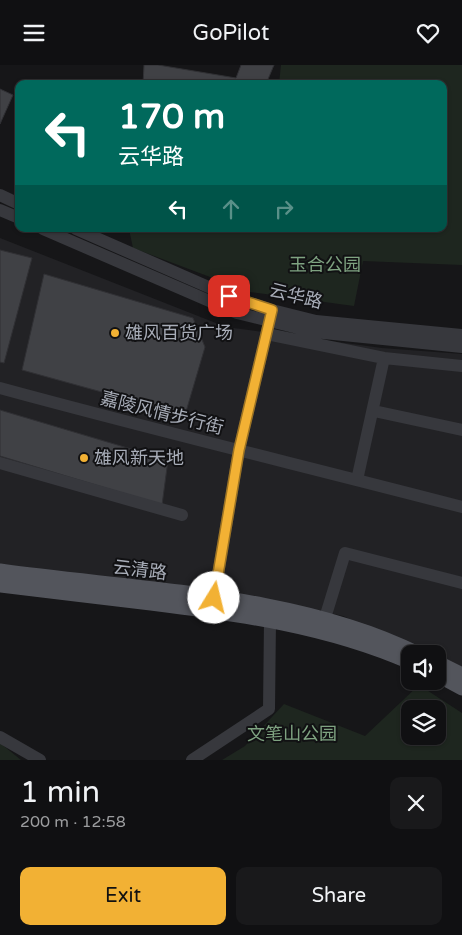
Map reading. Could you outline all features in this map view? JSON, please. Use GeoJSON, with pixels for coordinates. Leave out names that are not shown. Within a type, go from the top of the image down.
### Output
{"type":"FeatureCollection","features":[{"type":"Feature","properties":{"kind":"main road","name":"云清路"},"geometry":{"type":"LineString","coordinates":[[0,571],[214,598],[325,618],[401,647]]}},
{"type":"Feature","properties":{"kind":"main road"},"geometry":{"type":"LineString","coordinates":[[0,585],[248,615],[376,647],[401,658]]}},
{"type":"Feature","properties":{"kind":"main road"},"geometry":{"type":"LineString","coordinates":[[446,667],[462,675]]}},
{"type":"Feature","properties":{"kind":"main road"},"geometry":{"type":"LineString","coordinates":[[446,679],[462,688]]}},
{"type":"Feature","properties":{"kind":"street"},"geometry":{"type":"LineString","coordinates":[[0,195],[15,202]]}},
{"type":"Feature","properties":{"kind":"street"},"geometry":{"type":"LineString","coordinates":[[0,210],[15,216]]}},
{"type":"Feature","properties":{"kind":"street"},"geometry":{"type":"LineString","coordinates":[[50,232],[237,313],[314,332],[348,337],[462,347]]}},
{"type":"Feature","properties":{"kind":"street","name":"云华路"},"geometry":{"type":"LineString","coordinates":[[83,232],[229,296],[269,321],[316,321],[462,335]]}},
{"type":"Feature","properties":{"kind":"street"},"geometry":{"type":"LineString","coordinates":[[269,321],[384,358],[462,366]]}},
{"type":"Feature","properties":{"kind":"street"},"geometry":{"type":"LineString","coordinates":[[214,598],[239,450],[269,321]]}},
{"type":"Feature","properties":{"kind":"street"},"geometry":{"type":"LineString","coordinates":[[357,480],[374,411],[384,358]]}},
{"type":"Feature","properties":{"kind":"street","name":"嘉陵风情步行街"},"geometry":{"type":"LineString","coordinates":[[0,388],[185,438],[462,507]]}},
{"type":"Feature","properties":{"kind":"street"},"geometry":{"type":"LineString","coordinates":[[374,411],[462,430]]}},
{"type":"Feature","properties":{"kind":"street"},"geometry":{"type":"LineString","coordinates":[[0,463],[182,515]]}},
{"type":"Feature","properties":{"kind":"street"},"geometry":{"type":"LineString","coordinates":[[325,618],[345,553],[462,583]]}},
{"type":"Feature","properties":{"kind":"street"},"geometry":{"type":"LineString","coordinates":[[192,760],[270,709],[270,620]]}},
{"type":"Feature","properties":{"kind":"street"},"geometry":{"type":"LineString","coordinates":[[0,737],[40,760]]}},
{"type":"Feature","properties":{"kind":"shaded area"},"geometry":{"type":"Polygon","coordinates":[[[0,238],[226,327],[382,348],[462,354],[462,667],[446,660],[446,645],[411,645],[343,616],[270,600],[0,564],[0,238]]]}},
{"type":"Feature","properties":{"kind":"green space","name":"玉合公园"},"geometry":{"type":"Polygon","coordinates":[[[281,65],[462,65],[462,265],[363,261],[354,306],[250,292],[133,248],[130,232],[447,232],[447,80],[279,80],[281,65]]]}},
{"type":"Feature","properties":{"kind":"green space","name":"文笔山公园"},"geometry":{"type":"Polygon","coordinates":[[[414,690],[427,690],[442,700],[403,700],[414,690]]]}},
{"type":"Feature","properties":{"kind":"green space","name":"文笔山公园"},"geometry":{"type":"Polygon","coordinates":[[[401,702],[401,745],[446,745],[446,703],[462,713],[462,760],[222,760],[245,746],[284,704],[365,736],[401,702]]]}},
{"type":"Feature","properties":{"kind":"green space"},"geometry":{"type":"Polygon","coordinates":[[[0,743],[21,760],[0,760],[0,743]]]}},
{"type":"Feature","properties":{"kind":"building"},"geometry":{"type":"Polygon","coordinates":[[[144,65],[158,65],[236,78],[241,65],[274,65],[268,80],[143,80],[144,65]]]}},
{"type":"Feature","properties":{"kind":"building"},"geometry":{"type":"Polygon","coordinates":[[[0,89],[13,95],[0,124],[0,89]]]}},
{"type":"Feature","properties":{"kind":"building"},"geometry":{"type":"Polygon","coordinates":[[[0,250],[32,258],[4,363],[0,362],[0,250]]]}},
{"type":"Feature","properties":{"kind":"building","name":"雄风百货广场"},"geometry":{"type":"Polygon","coordinates":[[[44,274],[193,318],[205,347],[185,415],[22,370],[44,274]]]}},
{"type":"Feature","properties":{"kind":"building","name":"雄风新天地"},"geometry":{"type":"Polygon","coordinates":[[[0,410],[168,460],[162,505],[0,456],[0,410]]]}},
{"type":"Feature","properties":{"kind":"place","name":"雄风百货广场"},"geometry":{"type":"Point","coordinates":[115,333]}},
{"type":"Feature","properties":{"kind":"place","name":"雄风新天地"},"geometry":{"type":"Point","coordinates":[84,458]}},
{"type":"Feature","properties":{"kind":"route"},"geometry":{"type":"LineString","coordinates":[[214,598],[239,450],[272,310],[229,296]]}}]}
